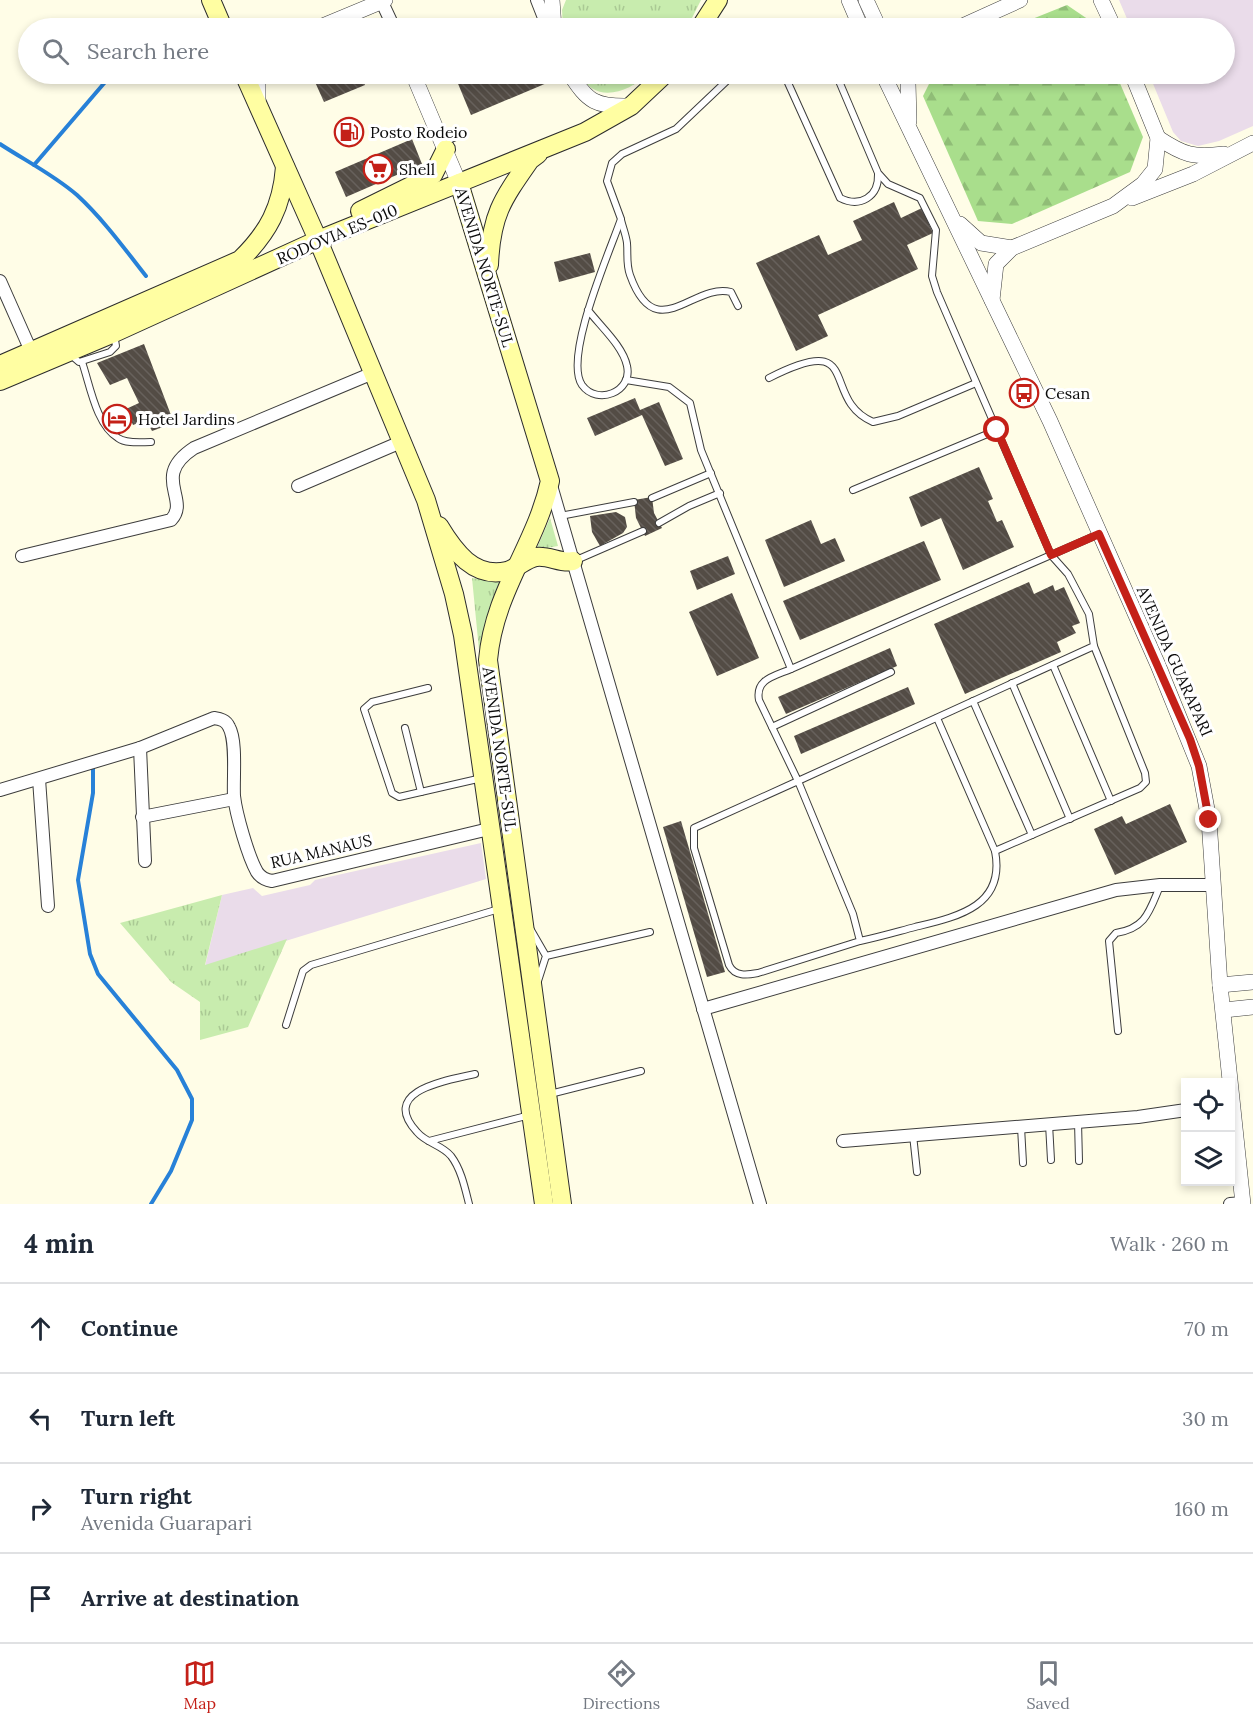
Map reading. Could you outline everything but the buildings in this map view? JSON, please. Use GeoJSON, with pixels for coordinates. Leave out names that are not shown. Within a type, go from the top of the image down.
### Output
{"type":"FeatureCollection","features":[{"type":"Feature","properties":{"kind":"main road"},"geometry":{"type":"LineString","coordinates":[[211,0],[219,18]]}},
{"type":"Feature","properties":{"kind":"main road"},"geometry":{"type":"LineString","coordinates":[[706,18],[718,0]]}},
{"type":"Feature","properties":{"kind":"main road","name":"AVENIDA NORTE-SUL"},"geometry":{"type":"LineString","coordinates":[[249,84],[318,240],[426,500],[454,594],[463,635],[544,1204]]}},
{"type":"Feature","properties":{"kind":"main road","name":"RODOVIA ES-010"},"geometry":{"type":"LineString","coordinates":[[0,381],[76,357],[114,333],[318,240],[585,132],[631,106],[654,84]]}},
{"type":"Feature","properties":{"kind":"main road"},"geometry":{"type":"LineString","coordinates":[[349,227],[357,212],[433,175],[444,145]]}},
{"type":"Feature","properties":{"kind":"main road"},"geometry":{"type":"LineString","coordinates":[[489,282],[490,242],[496,213],[530,160],[544,148]]}},
{"type":"Feature","properties":{"kind":"main road","name":"RODOVIA ES-010"},"geometry":{"type":"LineString","coordinates":[[0,364],[240,260],[261,240],[278,210],[285,165]]}},
{"type":"Feature","properties":{"kind":"main road","name":"AVENIDA NORTE-SUL"},"geometry":{"type":"LineString","coordinates":[[459,183],[550,481],[543,506],[514,568],[495,618],[488,660],[562,1204]]}},
{"type":"Feature","properties":{"kind":"main road"},"geometry":{"type":"LineString","coordinates":[[426,500],[449,541],[469,564],[485,572],[514,568],[536,557],[573,561]]}},
{"type":"Feature","properties":{"kind":"street"},"geometry":{"type":"LineString","coordinates":[[341,18],[383,0],[390,18]]}},
{"type":"Feature","properties":{"kind":"street"},"geometry":{"type":"LineString","coordinates":[[537,0],[544,18]]}},
{"type":"Feature","properties":{"kind":"street"},"geometry":{"type":"LineString","coordinates":[[552,0],[553,18]]}},
{"type":"Feature","properties":{"kind":"street"},"geometry":{"type":"LineString","coordinates":[[849,0],[857,18]]}},
{"type":"Feature","properties":{"kind":"street"},"geometry":{"type":"LineString","coordinates":[[866,0],[874,18]]}},
{"type":"Feature","properties":{"kind":"street"},"geometry":{"type":"LineString","coordinates":[[980,18],[1020,0]]}},
{"type":"Feature","properties":{"kind":"street"},"geometry":{"type":"LineString","coordinates":[[1101,0],[1109,18]]}},
{"type":"Feature","properties":{"kind":"street"},"geometry":{"type":"LineString","coordinates":[[257,84],[256,93],[261,111]]}},
{"type":"Feature","properties":{"kind":"street","name":"AVENIDA NORTE-SUL"},"geometry":{"type":"LineString","coordinates":[[419,84],[459,183]]}},
{"type":"Feature","properties":{"kind":"street"},"geometry":{"type":"LineString","coordinates":[[576,84],[598,104],[606,107],[631,106]]}},
{"type":"Feature","properties":{"kind":"street","name":"AVENIDA GUARAPARI"},"geometry":{"type":"LineString","coordinates":[[888,84],[954,219],[991,303],[1050,421],[1172,697],[1199,766],[1209,820],[1211,885],[1230,1078]]}},
{"type":"Feature","properties":{"kind":"street"},"geometry":{"type":"LineString","coordinates":[[908,84],[910,128]]}},
{"type":"Feature","properties":{"kind":"street"},"geometry":{"type":"LineString","coordinates":[[1113,206],[1150,176],[1155,169],[1158,138],[1136,84]]}},
{"type":"Feature","properties":{"kind":"street"},"geometry":{"type":"LineString","coordinates":[[1158,138],[1182,154],[1192,156],[1233,153]]}},
{"type":"Feature","properties":{"kind":"street"},"geometry":{"type":"LineString","coordinates":[[991,303],[996,264],[1012,248],[1193,174],[1253,143]]}},
{"type":"Feature","properties":{"kind":"street"},"geometry":{"type":"LineString","coordinates":[[954,219],[981,243],[1012,248]]}},
{"type":"Feature","properties":{"kind":"street"},"geometry":{"type":"LineString","coordinates":[[0,280],[32,351]]}},
{"type":"Feature","properties":{"kind":"street"},"geometry":{"type":"LineString","coordinates":[[22,556],[171,520],[177,510],[173,471],[180,457],[194,448],[373,373]]}},
{"type":"Feature","properties":{"kind":"street"},"geometry":{"type":"LineString","coordinates":[[298,486],[401,442]]}},
{"type":"Feature","properties":{"kind":"street"},"geometry":{"type":"LineString","coordinates":[[550,481],[760,1204]]}},
{"type":"Feature","properties":{"kind":"street","name":"RUA MANAUS"},"geometry":{"type":"LineString","coordinates":[[140,748],[214,718],[226,722],[231,732],[234,799],[257,872],[262,878],[272,881],[489,829]]}},
{"type":"Feature","properties":{"kind":"street"},"geometry":{"type":"LineString","coordinates":[[0,790],[140,748],[145,861]]}},
{"type":"Feature","properties":{"kind":"street"},"geometry":{"type":"LineString","coordinates":[[39,779],[48,906]]}},
{"type":"Feature","properties":{"kind":"street"},"geometry":{"type":"LineString","coordinates":[[142,817],[234,799]]}},
{"type":"Feature","properties":{"kind":"street"},"geometry":{"type":"LineString","coordinates":[[703,1009],[1116,890],[1160,885],[1211,885]]}},
{"type":"Feature","properties":{"kind":"street"},"geometry":{"type":"LineString","coordinates":[[1220,985],[1253,982]]}},
{"type":"Feature","properties":{"kind":"street"},"geometry":{"type":"LineString","coordinates":[[1224,1010],[1253,1007]]}},
{"type":"Feature","properties":{"kind":"street"},"geometry":{"type":"LineString","coordinates":[[843,1141],[1181,1110]]}},
{"type":"Feature","properties":{"kind":"street","name":"AVENIDA GUARAPARI"},"geometry":{"type":"LineString","coordinates":[[1234,1132],[1239,1204]]}},
{"type":"Feature","properties":{"kind":"lane"},"geometry":{"type":"LineString","coordinates":[[723,84],[676,129],[622,154],[612,163],[606,181],[621,219],[627,244],[627,265],[630,275],[640,296],[651,307],[657,310],[672,308],[722,291],[731,292],[738,306]]}},
{"type":"Feature","properties":{"kind":"lane"},"geometry":{"type":"LineString","coordinates":[[789,84],[840,198],[856,203],[871,196],[876,190],[878,173]]}},
{"type":"Feature","properties":{"kind":"lane"},"geometry":{"type":"LineString","coordinates":[[840,84],[878,173],[888,184],[920,198],[936,230],[932,276],[935,285],[1051,555],[1068,574],[1089,614],[1094,646],[1146,778],[1140,788],[995,851]]}},
{"type":"Feature","properties":{"kind":"lane"},"geometry":{"type":"LineString","coordinates":[[444,145],[460,135]]}},
{"type":"Feature","properties":{"kind":"lane"},"geometry":{"type":"LineString","coordinates":[[588,310],[625,359],[628,372],[626,380],[615,392],[607,395],[591,393],[580,382],[577,370],[578,354],[588,310],[621,219]]}},
{"type":"Feature","properties":{"kind":"lane"},"geometry":{"type":"LineString","coordinates":[[76,357],[101,416],[110,431],[126,441],[151,442]]}},
{"type":"Feature","properties":{"kind":"lane"},"geometry":{"type":"LineString","coordinates":[[769,378],[798,363],[819,359],[827,363],[839,378],[860,416],[873,422],[898,416],[976,383]]}},
{"type":"Feature","properties":{"kind":"lane"},"geometry":{"type":"LineString","coordinates":[[626,380],[669,387],[690,403],[701,450],[791,669]]}},
{"type":"Feature","properties":{"kind":"lane"},"geometry":{"type":"LineString","coordinates":[[853,490],[997,430]]}},
{"type":"Feature","properties":{"kind":"lane"},"geometry":{"type":"LineString","coordinates":[[652,498],[711,473]]}},
{"type":"Feature","properties":{"kind":"lane"},"geometry":{"type":"LineString","coordinates":[[659,523],[689,506],[720,493]]}},
{"type":"Feature","properties":{"kind":"lane"},"geometry":{"type":"LineString","coordinates":[[560,516],[634,502]]}},
{"type":"Feature","properties":{"kind":"lane"},"geometry":{"type":"LineString","coordinates":[[573,561],[642,531]]}},
{"type":"Feature","properties":{"kind":"lane"},"geometry":{"type":"LineString","coordinates":[[860,941],[853,914],[798,781],[757,691],[760,684],[766,679],[1099,534]]}},
{"type":"Feature","properties":{"kind":"lane"},"geometry":{"type":"LineString","coordinates":[[937,718],[995,851],[996,880],[987,895],[974,907],[954,918],[860,941],[750,975],[735,972],[729,965],[694,848],[694,828],[1094,646]]}},
{"type":"Feature","properties":{"kind":"lane"},"geometry":{"type":"LineString","coordinates":[[1053,664],[1111,801]]}},
{"type":"Feature","properties":{"kind":"lane"},"geometry":{"type":"LineString","coordinates":[[772,727],[891,672]]}},
{"type":"Feature","properties":{"kind":"lane"},"geometry":{"type":"LineString","coordinates":[[1012,683],[1070,819]]}},
{"type":"Feature","properties":{"kind":"lane"},"geometry":{"type":"LineString","coordinates":[[428,688],[372,702],[364,709],[392,793],[399,797],[483,778]]}},
{"type":"Feature","properties":{"kind":"lane"},"geometry":{"type":"LineString","coordinates":[[973,702],[1032,835]]}},
{"type":"Feature","properties":{"kind":"lane"},"geometry":{"type":"LineString","coordinates":[[405,728],[421,792]]}},
{"type":"Feature","properties":{"kind":"lane"},"geometry":{"type":"LineString","coordinates":[[1118,1031],[1109,941],[1111,936],[1132,930],[1142,923],[1160,885]]}},
{"type":"Feature","properties":{"kind":"lane"},"geometry":{"type":"LineString","coordinates":[[286,1025],[303,971],[311,965],[502,908]]}},
{"type":"Feature","properties":{"kind":"lane"},"geometry":{"type":"LineString","coordinates":[[523,917],[546,956],[534,995]]}},
{"type":"Feature","properties":{"kind":"lane"},"geometry":{"type":"LineString","coordinates":[[546,956],[650,932]]}},
{"type":"Feature","properties":{"kind":"lane"},"geometry":{"type":"LineString","coordinates":[[546,1095],[641,1071]]}},
{"type":"Feature","properties":{"kind":"lane"},"geometry":{"type":"LineString","coordinates":[[470,1204],[452,1157],[442,1148],[418,1134],[410,1124],[407,1110],[411,1096],[423,1086],[475,1074]]}},
{"type":"Feature","properties":{"kind":"lane"},"geometry":{"type":"LineString","coordinates":[[429,1141],[531,1115]]}},
{"type":"Feature","properties":{"kind":"lane"},"geometry":{"type":"LineString","coordinates":[[1078,1121],[1079,1161]]}},
{"type":"Feature","properties":{"kind":"lane"},"geometry":{"type":"LineString","coordinates":[[1049,1124],[1051,1160]]}},
{"type":"Feature","properties":{"kind":"lane"},"geometry":{"type":"LineString","coordinates":[[1021,1126],[1023,1163]]}},
{"type":"Feature","properties":{"kind":"lane"},"geometry":{"type":"LineString","coordinates":[[913,1134],[917,1172]]}},
{"type":"Feature","properties":{"kind":"shaded area"},"geometry":{"type":"Polygon","coordinates":[[[1119,0],[1253,0],[1253,126],[1219,141],[1198,146],[1181,141],[1173,132],[1153,84],[1235,84],[1235,18],[1127,18],[1119,0]]]}},
{"type":"Feature","properties":{"kind":"shaded area"},"geometry":{"type":"Polygon","coordinates":[[[481,843],[486,879],[205,966],[222,895],[253,888],[262,896],[310,885],[315,880],[481,843]]]}},
{"type":"Feature","properties":{"kind":"green space"},"geometry":{"type":"Polygon","coordinates":[[[566,0],[701,0],[692,18],[562,18],[562,10],[566,0]]]}},
{"type":"Feature","properties":{"kind":"green space"},"geometry":{"type":"Polygon","coordinates":[[[1067,5],[1086,18],[1035,18],[1067,5]]]}},
{"type":"Feature","properties":{"kind":"green space"},"geometry":{"type":"Polygon","coordinates":[[[586,84],[634,84],[612,92],[594,90],[586,84]]]}},
{"type":"Feature","properties":{"kind":"green space"},"geometry":{"type":"Polygon","coordinates":[[[929,84],[1120,84],[1143,137],[1130,172],[1012,224],[978,221],[923,96],[929,84]]]}},
{"type":"Feature","properties":{"kind":"green space"},"geometry":{"type":"Polygon","coordinates":[[[550,518],[558,546],[536,550],[550,518]]]}},
{"type":"Feature","properties":{"kind":"green space"},"geometry":{"type":"Polygon","coordinates":[[[472,578],[502,582],[493,601],[479,650],[472,578]]]}},
{"type":"Feature","properties":{"kind":"green space"},"geometry":{"type":"Polygon","coordinates":[[[222,895],[205,965],[287,939],[248,1027],[200,1040],[200,1002],[171,982],[120,923],[222,895]]]}},
{"type":"Feature","properties":{"kind":"waterway"},"geometry":{"type":"LineString","coordinates":[[34,165],[103,84]]}},
{"type":"Feature","properties":{"kind":"waterway"},"geometry":{"type":"LineString","coordinates":[[0,144],[68,188],[87,204],[146,276]]}},
{"type":"Feature","properties":{"kind":"waterway"},"geometry":{"type":"LineString","coordinates":[[93,766],[93,793],[78,880],[90,954],[98,974],[177,1070],[192,1099],[192,1120],[171,1171],[151,1204]]}},
{"type":"Feature","properties":{"kind":"place","name":"Posto Rodeio"},"geometry":{"type":"Point","coordinates":[349,132]}},
{"type":"Feature","properties":{"kind":"place","name":"Shell"},"geometry":{"type":"Point","coordinates":[378,169]}},
{"type":"Feature","properties":{"kind":"place","name":"Cesan"},"geometry":{"type":"Point","coordinates":[1024,393]}},
{"type":"Feature","properties":{"kind":"place","name":"Hotel Jardins"},"geometry":{"type":"Point","coordinates":[117,419]}},
{"type":"Feature","properties":{"kind":"route"},"geometry":{"type":"LineString","coordinates":[[997,430],[1051,555],[1099,534],[1190,739],[1199,766],[1209,820]]}}]}
